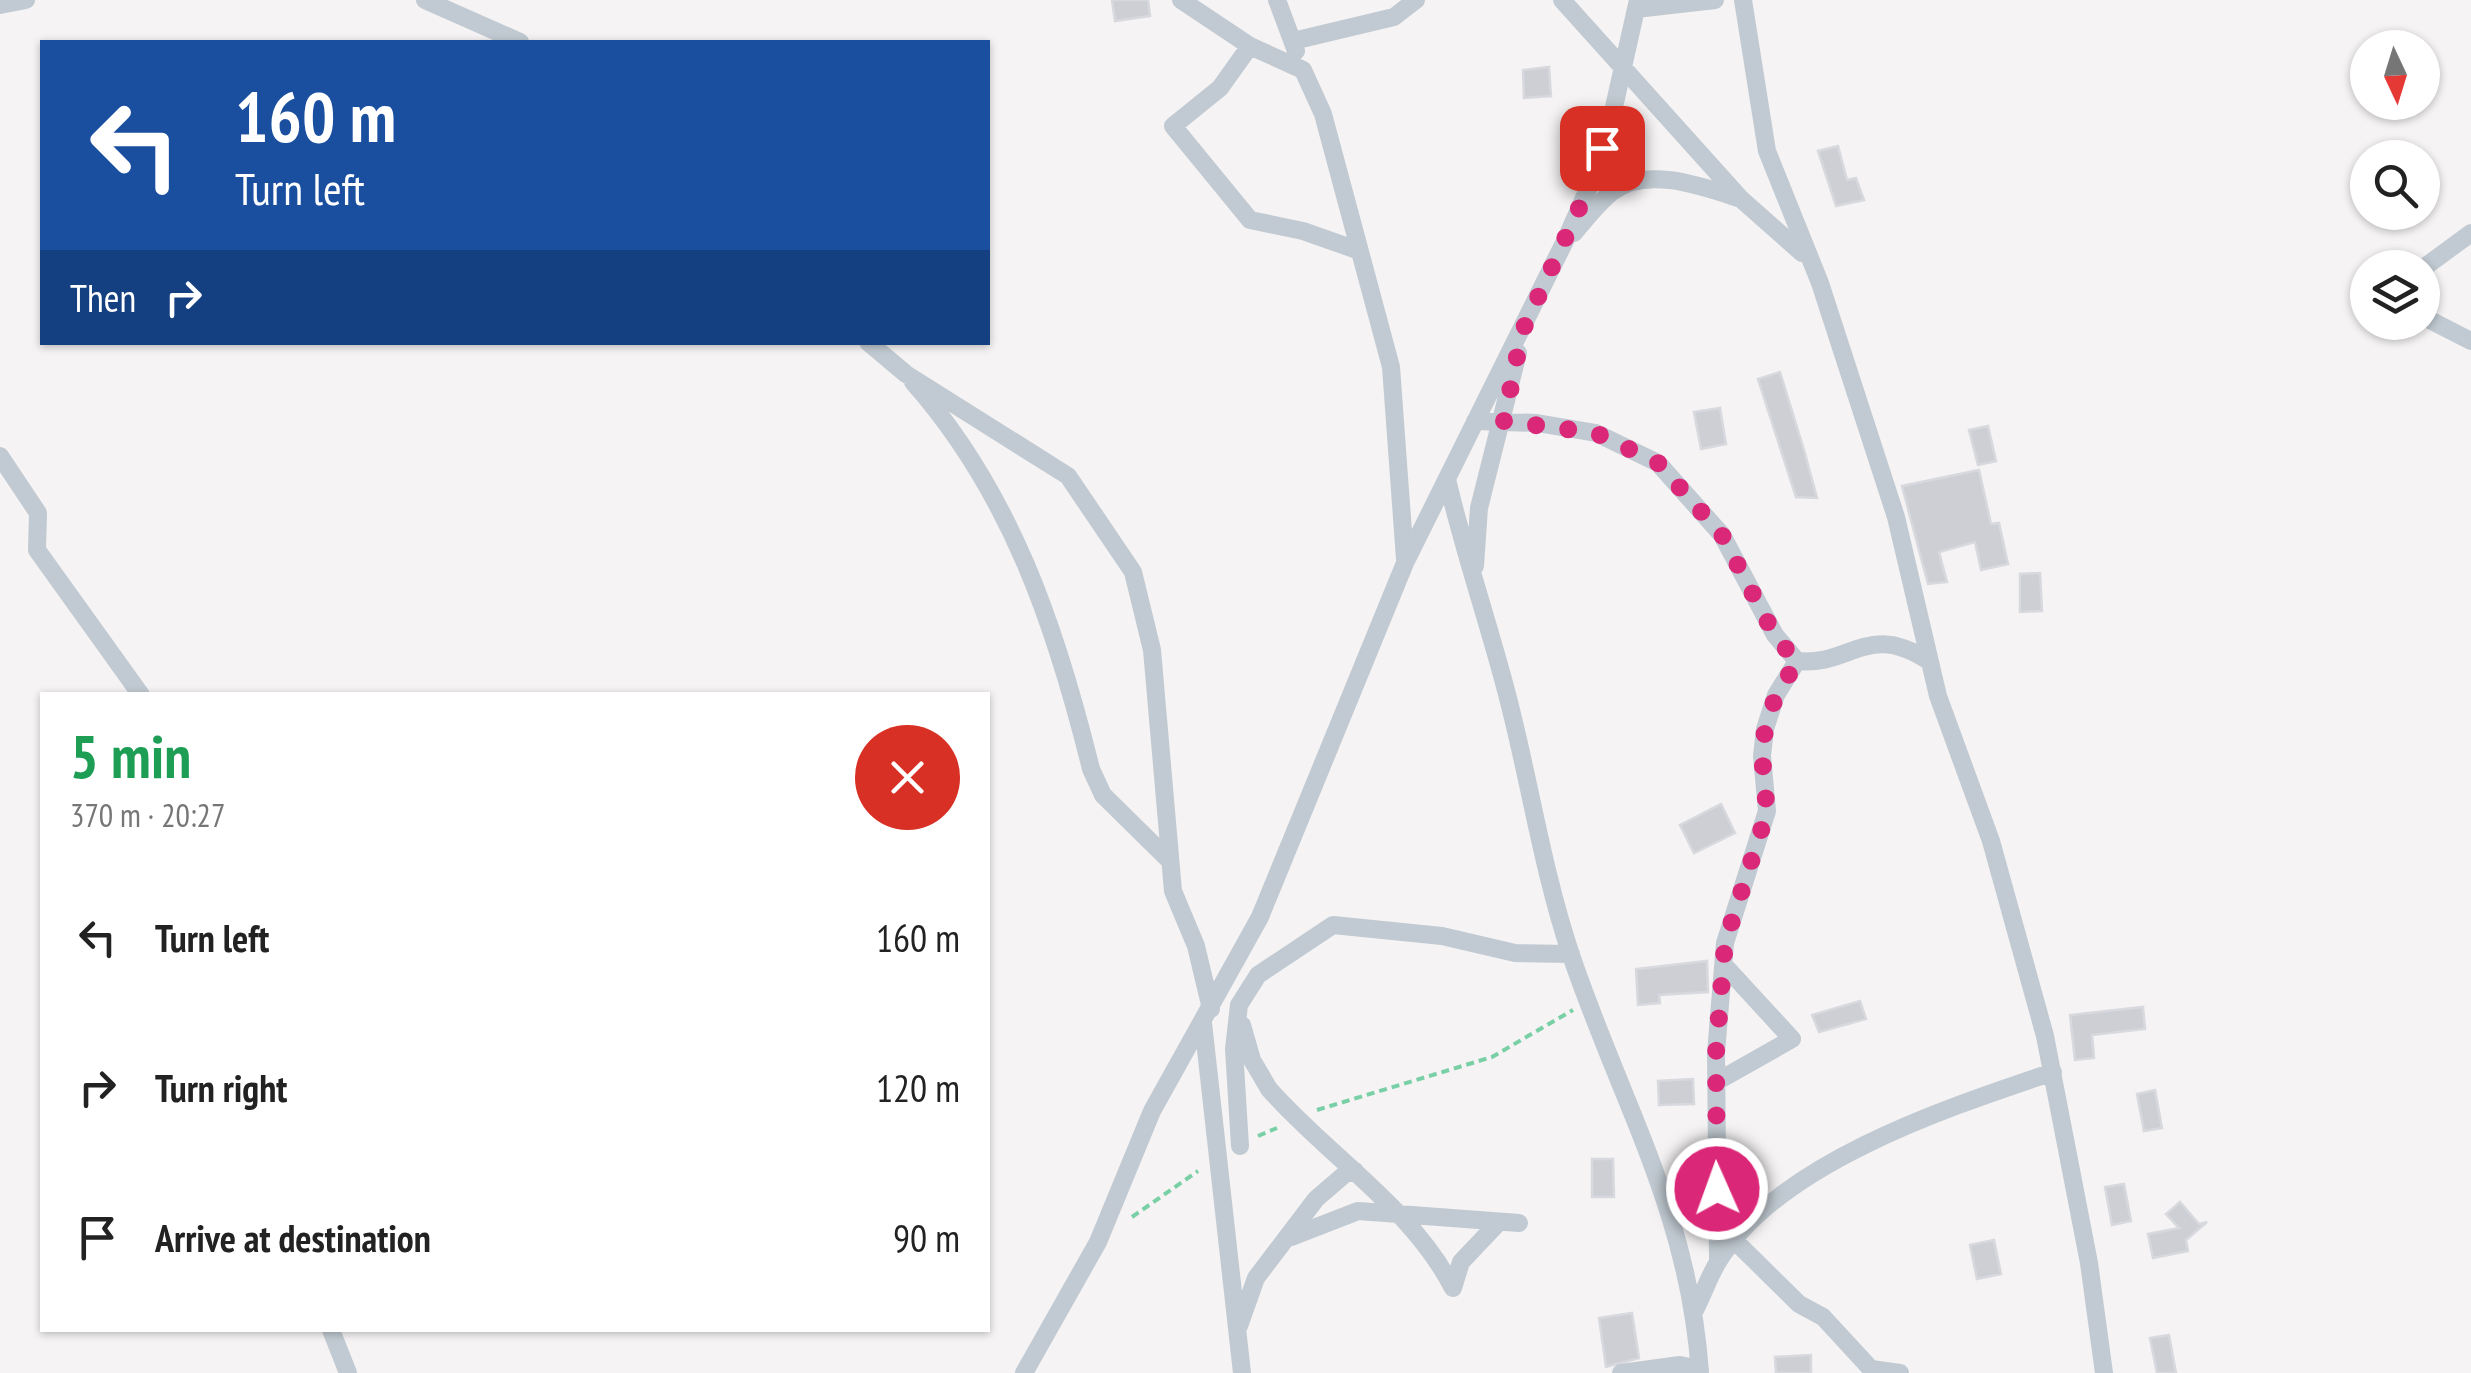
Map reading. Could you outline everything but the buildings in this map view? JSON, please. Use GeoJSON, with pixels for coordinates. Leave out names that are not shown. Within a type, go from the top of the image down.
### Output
{"type":"FeatureCollection","features":[{"type":"Feature","properties":{"kind":"street"},"geometry":{"type":"LineString","coordinates":[[0,6],[26,0]]}},
{"type":"Feature","properties":{"kind":"street"},"geometry":{"type":"LineString","coordinates":[[424,0],[516,40]]}},
{"type":"Feature","properties":{"kind":"street"},"geometry":{"type":"LineString","coordinates":[[465,0],[496,30]]}},
{"type":"Feature","properties":{"kind":"street"},"geometry":{"type":"LineString","coordinates":[[1181,0],[1197,15],[1250,46],[1303,70]]}},
{"type":"Feature","properties":{"kind":"street"},"geometry":{"type":"LineString","coordinates":[[1277,0],[1323,114],[1343,176],[1357,250],[1390,367],[1406,563]]}},
{"type":"Feature","properties":{"kind":"street"},"geometry":{"type":"LineString","coordinates":[[1293,41],[1394,17],[1416,0]]}},
{"type":"Feature","properties":{"kind":"street"},"geometry":{"type":"LineString","coordinates":[[1562,0],[1741,199],[1807,258]]}},
{"type":"Feature","properties":{"kind":"street"},"geometry":{"type":"LineString","coordinates":[[1024,1373],[1098,1242],[1152,1110],[1260,916],[1406,563],[1564,244],[1612,116],[1620,62],[1637,4],[1715,0]]}},
{"type":"Feature","properties":{"kind":"street"},"geometry":{"type":"LineString","coordinates":[[1743,0],[1767,151],[1820,283],[1896,517],[1930,662],[1992,840],[2053,1072],[2104,1373]]}},
{"type":"Feature","properties":{"kind":"street"},"geometry":{"type":"LineString","coordinates":[[1250,46],[1220,88],[1173,126],[1250,220],[1303,231],[1357,250]]}},
{"type":"Feature","properties":{"kind":"street"},"geometry":{"type":"LineString","coordinates":[[1564,244],[1614,190],[1632,183],[1665,180],[1741,199]]}},
{"type":"Feature","properties":{"kind":"street"},"geometry":{"type":"LineString","coordinates":[[2440,256],[2471,234]]}},
{"type":"Feature","properties":{"kind":"street"},"geometry":{"type":"LineString","coordinates":[[2440,325],[2471,341]]}},
{"type":"Feature","properties":{"kind":"street"},"geometry":{"type":"LineString","coordinates":[[1478,601],[1474,556],[1480,508],[1504,421],[1522,332]]}},
{"type":"Feature","properties":{"kind":"street"},"geometry":{"type":"LineString","coordinates":[[872,345],[906,374],[1068,476],[1133,572],[1145,611],[1161,724],[1173,891],[1196,946],[1207,1016],[1242,1373]]}},
{"type":"Feature","properties":{"kind":"street"},"geometry":{"type":"LineString","coordinates":[[906,374],[960,436],[987,480],[1041,594],[1091,769],[1103,795],[1169,860]]}},
{"type":"Feature","properties":{"kind":"street"},"geometry":{"type":"LineString","coordinates":[[1475,421],[1596,433],[1658,463],[1722,535],[1775,636],[1797,662],[1812,663],[1878,643],[1909,648],[1930,662]]}},
{"type":"Feature","properties":{"kind":"street"},"geometry":{"type":"LineString","coordinates":[[0,456],[38,512],[37,550],[139,692]]}},
{"type":"Feature","properties":{"kind":"street"},"geometry":{"type":"LineString","coordinates":[[1447,479],[1478,601],[1508,695],[1571,954],[1686,1258],[1700,1371],[1680,1365],[1621,1373]]}},
{"type":"Feature","properties":{"kind":"street"},"geometry":{"type":"LineString","coordinates":[[1718,1260],[1716,1082],[1724,965],[1731,920],[1749,878],[1767,812],[1762,756],[1765,730],[1776,695],[1797,662]]}},
{"type":"Feature","properties":{"kind":"street"},"geometry":{"type":"LineString","coordinates":[[1240,1146],[1234,1050],[1239,1005],[1258,975],[1333,925],[1442,936],[1515,954],[1571,954]]}},
{"type":"Feature","properties":{"kind":"street"},"geometry":{"type":"LineString","coordinates":[[1716,1082],[1792,1040],[1724,965]]}},
{"type":"Feature","properties":{"kind":"street"},"geometry":{"type":"LineString","coordinates":[[1239,1005],[1243,1038],[1252,1060],[1296,1119],[1398,1215],[1436,1256],[1453,1288],[1461,1262],[1498,1222]]}},
{"type":"Feature","properties":{"kind":"street"},"geometry":{"type":"LineString","coordinates":[[1695,1310],[1718,1260],[1745,1228],[1791,1190],[1884,1135],[1959,1103],[2053,1072]]}},
{"type":"Feature","properties":{"kind":"street"},"geometry":{"type":"LineString","coordinates":[[1238,1331],[1256,1278],[1291,1237],[1316,1199],[1345,1174],[1355,1171]]}},
{"type":"Feature","properties":{"kind":"street"},"geometry":{"type":"LineString","coordinates":[[1291,1237],[1358,1212],[1518,1223]]}},
{"type":"Feature","properties":{"kind":"street"},"geometry":{"type":"LineString","coordinates":[[1736,1242],[1799,1304],[1822,1317],[1871,1369],[1898,1373]]}},
{"type":"Feature","properties":{"kind":"street"},"geometry":{"type":"LineString","coordinates":[[333,1332],[348,1373]]}},
{"type":"Feature","properties":{"kind":"path"},"geometry":{"type":"LineString","coordinates":[[1240,1146],[1296,1119],[1492,1057],[1589,1000]]}},
{"type":"Feature","properties":{"kind":"path"},"geometry":{"type":"LineString","coordinates":[[1126,1222],[1218,1158]]}},
{"type":"Feature","properties":{"kind":"route"},"geometry":{"type":"LineString","coordinates":[[1602,148],[1592,180],[1522,332],[1504,421],[1596,433],[1658,463],[1671,474],[1689,503],[1722,535],[1775,636],[1797,662],[1776,695],[1765,730],[1762,756],[1767,812],[1749,878],[1725,943],[1716,1053],[1717,1189]]}}]}
